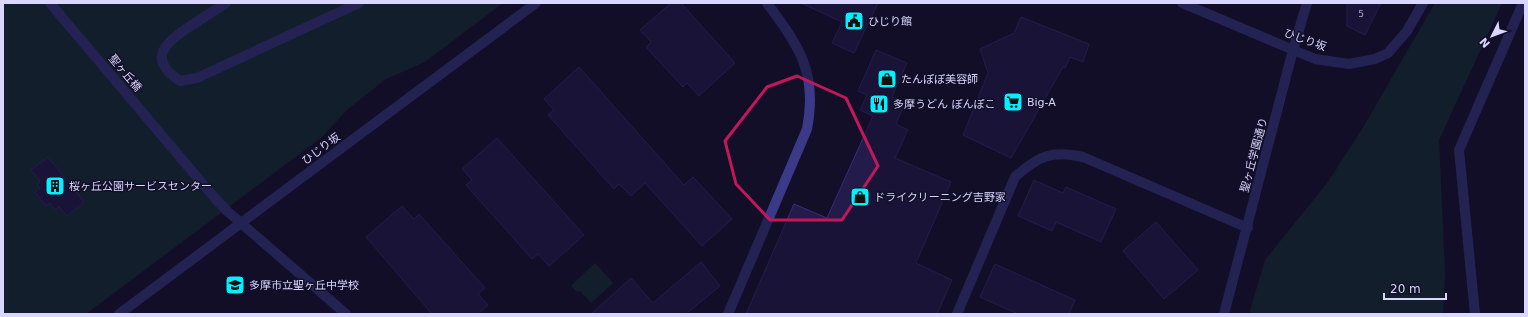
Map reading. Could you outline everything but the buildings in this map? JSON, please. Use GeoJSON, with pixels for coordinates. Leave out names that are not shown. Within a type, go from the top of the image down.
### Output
{"type":"FeatureCollection","features":[{"type":"Feature","properties":{"kind":"street","name":"聖ヶ丘橋"},"geometry":{"type":"LineString","coordinates":[[50,3],[227,211],[346,314]]}},
{"type":"Feature","properties":{"kind":"street"},"geometry":{"type":"LineString","coordinates":[[226,3],[176,35],[164,46],[161,54],[164,67],[171,76],[180,81],[197,78],[359,3]]}},
{"type":"Feature","properties":{"kind":"street","name":"ひじり坂"},"geometry":{"type":"LineString","coordinates":[[119,314],[536,3]]}},
{"type":"Feature","properties":{"kind":"street"},"geometry":{"type":"LineString","coordinates":[[728,314],[807,129],[810,113],[811,95],[801,51],[791,34],[767,3]]}},
{"type":"Feature","properties":{"kind":"street","name":"ひじり坂"},"geometry":{"type":"LineString","coordinates":[[1182,3],[1315,59],[1338,63],[1361,63],[1375,59],[1388,52],[1399,42],[1423,3]]}},
{"type":"Feature","properties":{"kind":"street","name":"聖ヶ丘学園通り"},"geometry":{"type":"LineString","coordinates":[[1224,314],[1248,228],[1293,50],[1307,3]]}},
{"type":"Feature","properties":{"kind":"street"},"geometry":{"type":"LineString","coordinates":[[1475,314],[1459,150],[1523,3]]}},
{"type":"Feature","properties":{"kind":"street"},"geometry":{"type":"LineString","coordinates":[[957,314],[1015,177],[1028,165],[1049,154],[1067,153],[1084,157],[1248,228]]}},
{"type":"Feature","properties":{"kind":"highlighted area"},"geometry":{"type":"Polygon","coordinates":[[[797,76],[846,98],[878,166],[842,220],[770,220],[736,184],[725,141],[767,87],[797,76]]]}},
{"type":"Feature","properties":{"kind":"green space"},"geometry":{"type":"Polygon","coordinates":[[[3,3],[503,3],[425,62],[386,79],[348,109],[321,138],[86,314],[3,314],[3,3]]]}},
{"type":"Feature","properties":{"kind":"green space"},"geometry":{"type":"Polygon","coordinates":[[[1435,3],[1502,3],[1439,140],[1445,274],[1443,314],[1249,314],[1265,260],[1328,182],[1364,126],[1435,3]]]}},
{"type":"Feature","properties":{"kind":"green space"},"geometry":{"type":"Polygon","coordinates":[[[595,263],[613,283],[591,303],[580,291],[577,292],[571,286],[595,263]]]}},
{"type":"Feature","properties":{"kind":"place","name":"ひじり館"},"geometry":{"type":"Point","coordinates":[854,21]}},
{"type":"Feature","properties":{"kind":"place","name":"たんぽぽ美容師"},"geometry":{"type":"Point","coordinates":[887,79]}},
{"type":"Feature","properties":{"kind":"place","name":"Big-A"},"geometry":{"type":"Point","coordinates":[1013,102]}},
{"type":"Feature","properties":{"kind":"place","name":"多摩うどん ぽんぽこ"},"geometry":{"type":"Point","coordinates":[879,104]}},
{"type":"Feature","properties":{"kind":"place","name":"桜ヶ丘公園サービスセンター"},"geometry":{"type":"Point","coordinates":[55,186]}},
{"type":"Feature","properties":{"kind":"place","name":"ドライクリーニング吉野家"},"geometry":{"type":"Point","coordinates":[860,197]}},
{"type":"Feature","properties":{"kind":"place","name":"多摩市立聖ヶ丘中学校"},"geometry":{"type":"Point","coordinates":[235,285]}}]}
